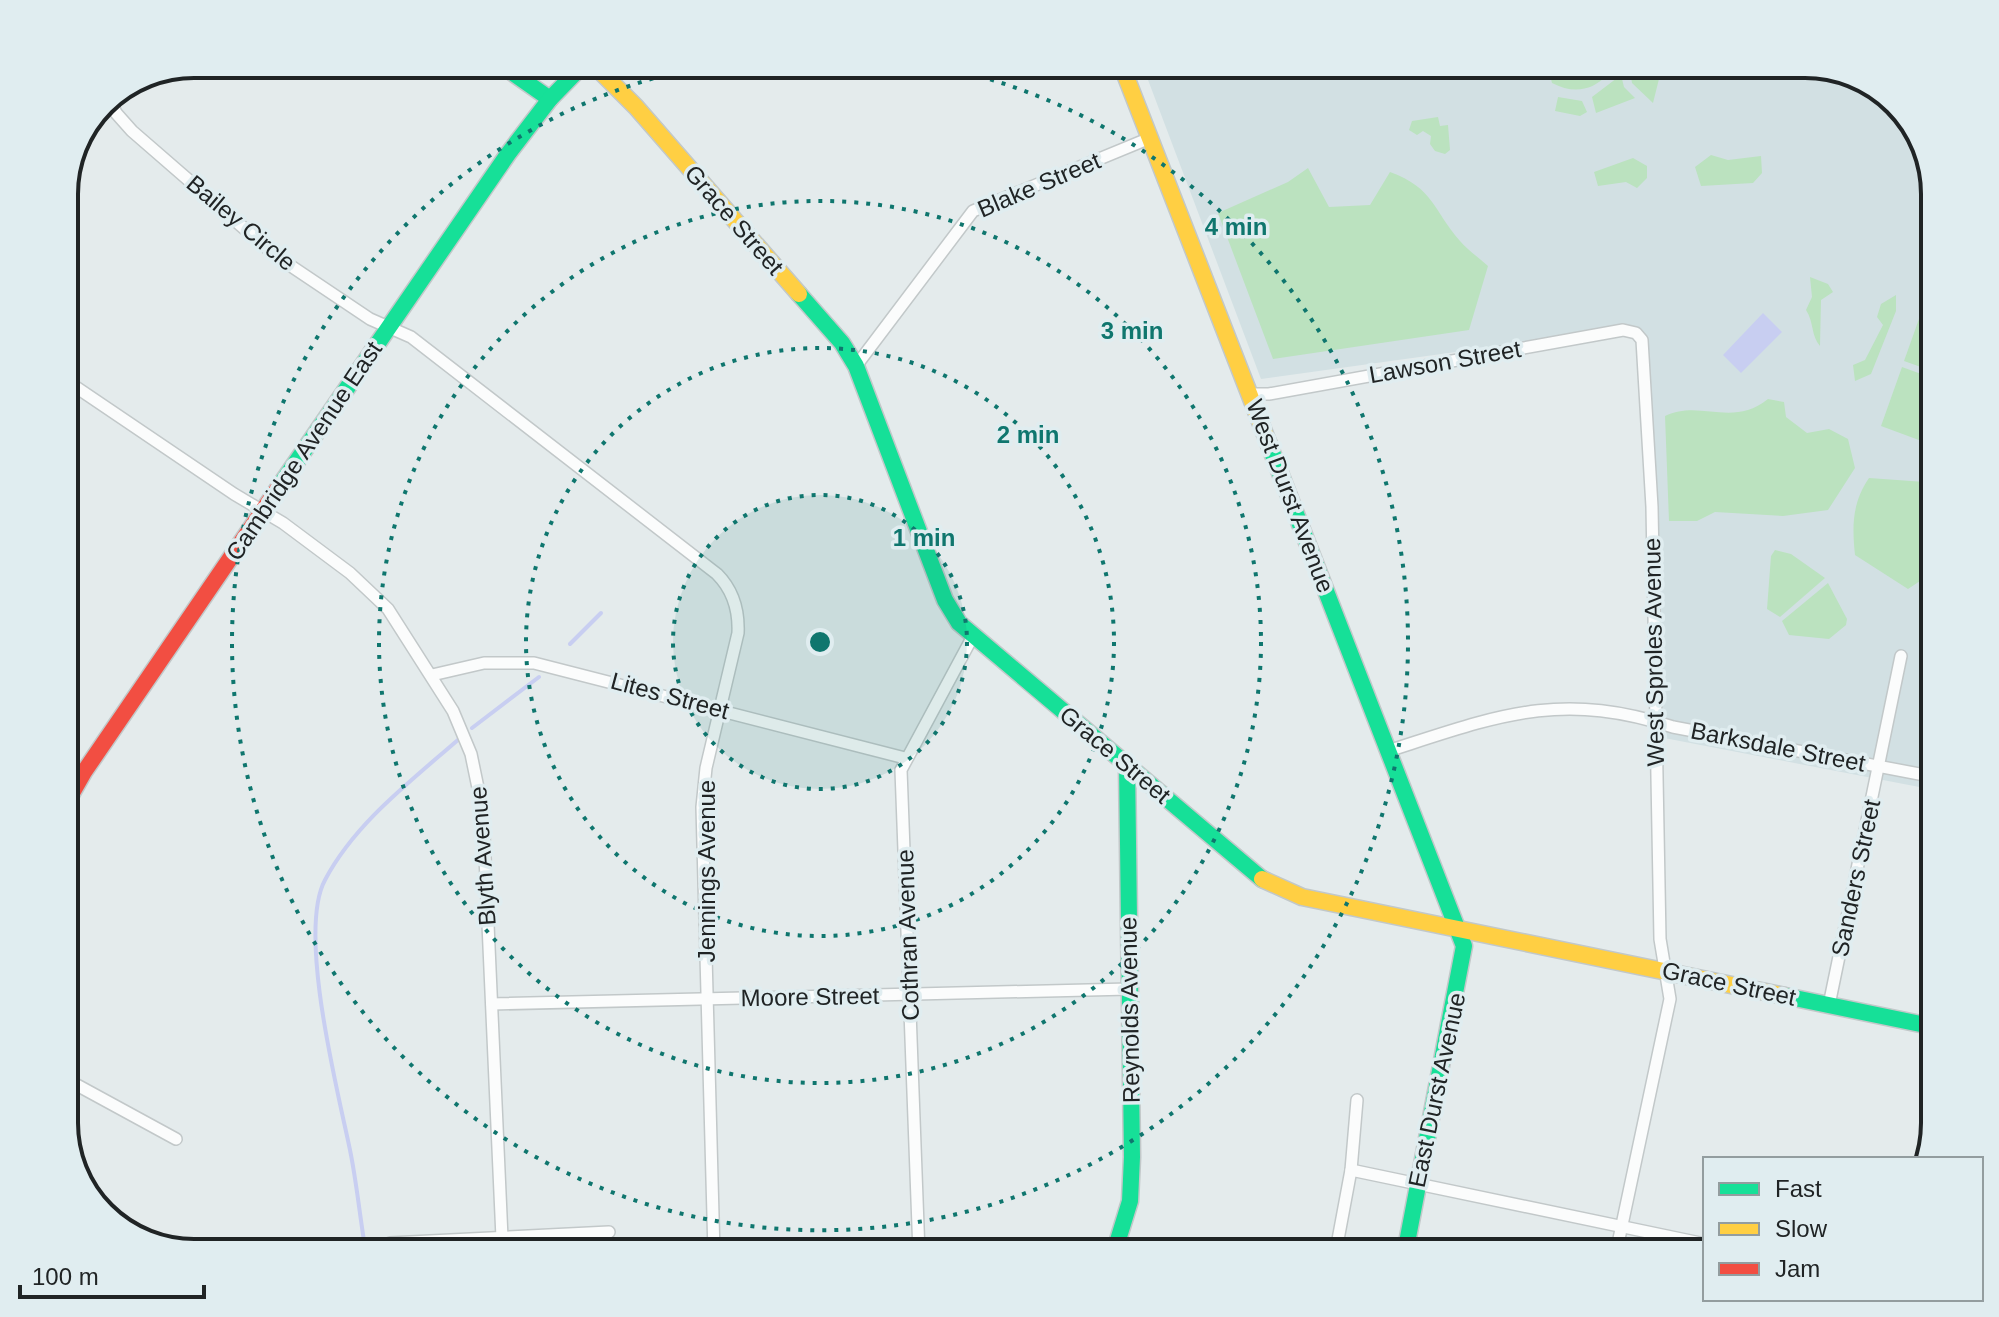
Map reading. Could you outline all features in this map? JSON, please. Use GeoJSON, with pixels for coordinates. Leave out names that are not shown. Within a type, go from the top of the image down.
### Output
{"type":"FeatureCollection","features":[{"type":"Feature","properties":{"kind":"main road"},"geometry":{"type":"LineString","coordinates":[[520,78],[550,99]]}},
{"type":"Feature","properties":{"kind":"main road","name":"Cambridge Avenue East"},"geometry":{"type":"LineString","coordinates":[[78,782],[390,327],[550,99],[570,78]]}},
{"type":"Feature","properties":{"kind":"main road","name":"Grace Street"},"geometry":{"type":"LineString","coordinates":[[607,78],[647,119],[842,343],[856,366],[945,600],[959,623],[1257,876],[1277,888],[1302,897],[1921,1024]]}},
{"type":"Feature","properties":{"kind":"main road","name":"West Durst Avenue"},"geometry":{"type":"LineString","coordinates":[[1126,78],[1459,928]]}},
{"type":"Feature","properties":{"kind":"main road","name":"Reynolds Avenue"},"geometry":{"type":"LineString","coordinates":[[1118,1239],[1130,1201],[1132,1125],[1125,806],[1127,764]]}},
{"type":"Feature","properties":{"kind":"main road","name":"East Durst Avenue"},"geometry":{"type":"LineString","coordinates":[[1408,1239],[1463,961],[1464,946],[1459,928]]}},
{"type":"Feature","properties":{"kind":"street","name":"Bailey Circle"},"geometry":{"type":"LineString","coordinates":[[115,110],[132,131],[276,256],[370,319],[390,327]]}},
{"type":"Feature","properties":{"kind":"street","name":"Blake Street"},"geometry":{"type":"LineString","coordinates":[[856,366],[973,211],[1150,138]]}},
{"type":"Feature","properties":{"kind":"street","name":"Jennings Avenue"},"geometry":{"type":"LineString","coordinates":[[390,327],[411,337],[722,578],[734,600],[739,626],[702,807],[714,1239]]}},
{"type":"Feature","properties":{"kind":"street","name":"Lawson Street"},"geometry":{"type":"LineString","coordinates":[[1250,394],[1269,394],[1623,330],[1639,335]]}},
{"type":"Feature","properties":{"kind":"street","name":"West Sproles Avenue"},"geometry":{"type":"LineString","coordinates":[[1620,1239],[1670,999],[1670,984],[1664,970],[1654,721],[1652,507],[1644,346],[1639,335]]}},
{"type":"Feature","properties":{"kind":"street","name":"Blyth Avenue"},"geometry":{"type":"LineString","coordinates":[[78,388],[263,511],[373,593],[401,625],[462,731],[481,792],[502,1238]]}},
{"type":"Feature","properties":{"kind":"street","name":"Cothran Avenue"},"geometry":{"type":"LineString","coordinates":[[918,1239],[901,770],[973,636]]}},
{"type":"Feature","properties":{"kind":"street","name":"Sanders Street"},"geometry":{"type":"LineString","coordinates":[[1829,1005],[1901,656]]}},
{"type":"Feature","properties":{"kind":"street","name":"Lites Street"},"geometry":{"type":"LineString","coordinates":[[432,675],[484,663],[534,663],[905,758]]}},
{"type":"Feature","properties":{"kind":"street","name":"Barksdale Street"},"geometry":{"type":"LineString","coordinates":[[1388,751],[1523,711],[1597,708],[1921,774]]}},
{"type":"Feature","properties":{"kind":"street"},"geometry":{"type":"LineString","coordinates":[[78,769],[84,772]]}},
{"type":"Feature","properties":{"kind":"street","name":"Moore Street"},"geometry":{"type":"LineString","coordinates":[[492,1004],[1129,989]]}},
{"type":"Feature","properties":{"kind":"street"},"geometry":{"type":"LineString","coordinates":[[78,1086],[176,1139]]}},
{"type":"Feature","properties":{"kind":"street"},"geometry":{"type":"LineString","coordinates":[[1338,1239],[1351,1170],[1357,1100]]}},
{"type":"Feature","properties":{"kind":"street"},"geometry":{"type":"LineString","coordinates":[[1351,1170],[1682,1239]]}},
{"type":"Feature","properties":{"kind":"street"},"geometry":{"type":"LineString","coordinates":[[480,1239],[609,1232]]}},
{"type":"Feature","properties":{"kind":"shaded area"},"geometry":{"type":"Polygon","coordinates":[[[1147,78],[1805,78],[1842,84],[1869,98],[1892,118],[1905,136],[1920,179],[1921,787],[1659,737],[1647,344],[1628,328],[1261,379],[1147,78]]]}},
{"type":"Feature","properties":{"kind":"green space"},"geometry":{"type":"Polygon","coordinates":[[[1551,78],[1603,78],[1595,85],[1575,90],[1552,83],[1551,78]]]}},
{"type":"Feature","properties":{"kind":"green space"},"geometry":{"type":"Polygon","coordinates":[[[1617,78],[1622,78],[1624,87],[1635,98],[1596,113],[1592,97],[1617,78]]]}},
{"type":"Feature","properties":{"kind":"green space"},"geometry":{"type":"Polygon","coordinates":[[[1631,78],[1658,78],[1653,103],[1632,83],[1631,78]]]}},
{"type":"Feature","properties":{"kind":"green space"},"geometry":{"type":"Polygon","coordinates":[[[1558,97],[1582,101],[1587,112],[1580,116],[1555,111],[1558,97]]]}},
{"type":"Feature","properties":{"kind":"green space"},"geometry":{"type":"Polygon","coordinates":[[[1438,117],[1440,126],[1448,125],[1450,150],[1445,154],[1435,151],[1430,144],[1431,136],[1423,131],[1417,135],[1409,130],[1412,121],[1438,117]]]}},
{"type":"Feature","properties":{"kind":"green space"},"geometry":{"type":"Polygon","coordinates":[[[1711,155],[1728,160],[1761,156],[1762,173],[1753,183],[1701,186],[1695,167],[1711,155]]]}},
{"type":"Feature","properties":{"kind":"green space"},"geometry":{"type":"Polygon","coordinates":[[[1633,158],[1647,166],[1647,178],[1637,188],[1626,182],[1598,186],[1594,172],[1633,158]]]}},
{"type":"Feature","properties":{"kind":"green space"},"geometry":{"type":"Polygon","coordinates":[[[1308,168],[1329,207],[1370,205],[1390,172],[1405,178],[1424,193],[1460,241],[1488,266],[1469,330],[1273,359],[1218,213],[1288,182],[1308,168]]]}},
{"type":"Feature","properties":{"kind":"green space"},"geometry":{"type":"Polygon","coordinates":[[[1810,277],[1828,284],[1833,292],[1821,300],[1820,346],[1806,310],[1812,297],[1810,277]]]}},
{"type":"Feature","properties":{"kind":"green space"},"geometry":{"type":"Polygon","coordinates":[[[1896,295],[1896,311],[1871,374],[1855,381],[1853,365],[1865,360],[1883,325],[1877,317],[1881,304],[1896,295]]]}},
{"type":"Feature","properties":{"kind":"green space"},"geometry":{"type":"Polygon","coordinates":[[[1921,313],[1921,367],[1904,361],[1921,313]]]}},
{"type":"Feature","properties":{"kind":"green space"},"geometry":{"type":"Polygon","coordinates":[[[1902,367],[1921,374],[1921,441],[1881,426],[1902,367]]]}},
{"type":"Feature","properties":{"kind":"green space"},"geometry":{"type":"Polygon","coordinates":[[[1768,399],[1784,402],[1786,417],[1807,433],[1829,429],[1848,439],[1855,468],[1828,510],[1783,516],[1715,512],[1697,521],[1669,521],[1665,416],[1691,410],[1742,412],[1768,399]]]}},
{"type":"Feature","properties":{"kind":"green space"},"geometry":{"type":"Polygon","coordinates":[[[1869,478],[1921,482],[1921,580],[1908,589],[1855,555],[1854,515],[1869,478]]]}},
{"type":"Feature","properties":{"kind":"green space"},"geometry":{"type":"Polygon","coordinates":[[[1775,550],[1791,554],[1825,578],[1780,617],[1767,609],[1771,556],[1775,550]]]}},
{"type":"Feature","properties":{"kind":"green space"},"geometry":{"type":"Polygon","coordinates":[[[1828,583],[1847,619],[1846,625],[1829,639],[1789,635],[1782,621],[1828,583]]]}},
{"type":"Feature","properties":{"kind":"water"},"geometry":{"type":"Polygon","coordinates":[[[1763,313],[1782,332],[1741,373],[1723,355],[1763,313]]]}},
{"type":"Feature","properties":{"kind":"waterway"},"geometry":{"type":"LineString","coordinates":[[570,644],[601,613]]}},
{"type":"Feature","properties":{"kind":"waterway"},"geometry":{"type":"LineString","coordinates":[[472,728],[539,677]]}},
{"type":"Feature","properties":{"kind":"waterway"},"geometry":{"type":"LineString","coordinates":[[364,1239],[322,1013],[315,936],[318,904],[325,880],[337,859],[368,821],[459,739]]}},
{"type":"Feature","properties":{"kind":"traffic: fast"},"geometry":{"type":"LineString","coordinates":[[520,78],[550,99]]}},
{"type":"Feature","properties":{"kind":"traffic: fast"},"geometry":{"type":"LineString","coordinates":[[279,487],[508,154],[550,99],[570,78]]}},
{"type":"Feature","properties":{"kind":"traffic: fast"},"geometry":{"type":"LineString","coordinates":[[799,294],[842,343],[856,366],[945,600],[959,623],[1262,879]]}},
{"type":"Feature","properties":{"kind":"traffic: fast"},"geometry":{"type":"LineString","coordinates":[[1268,442],[1464,946],[1408,1239]]}},
{"type":"Feature","properties":{"kind":"traffic: fast"},"geometry":{"type":"LineString","coordinates":[[1118,1239],[1130,1201],[1132,1157],[1127,764]]}},
{"type":"Feature","properties":{"kind":"traffic: fast"},"geometry":{"type":"LineString","coordinates":[[1785,996],[1921,1024]]}},
{"type":"Feature","properties":{"kind":"traffic: slow"},"geometry":{"type":"LineString","coordinates":[[607,78],[636,107],[799,294]]}},
{"type":"Feature","properties":{"kind":"traffic: slow"},"geometry":{"type":"LineString","coordinates":[[1126,78],[1268,442]]}},
{"type":"Feature","properties":{"kind":"traffic: slow"},"geometry":{"type":"LineString","coordinates":[[1262,879],[1302,897],[1785,996]]}},
{"type":"Feature","properties":{"kind":"traffic: jam"},"geometry":{"type":"LineString","coordinates":[[78,782],[279,487]]}}]}
